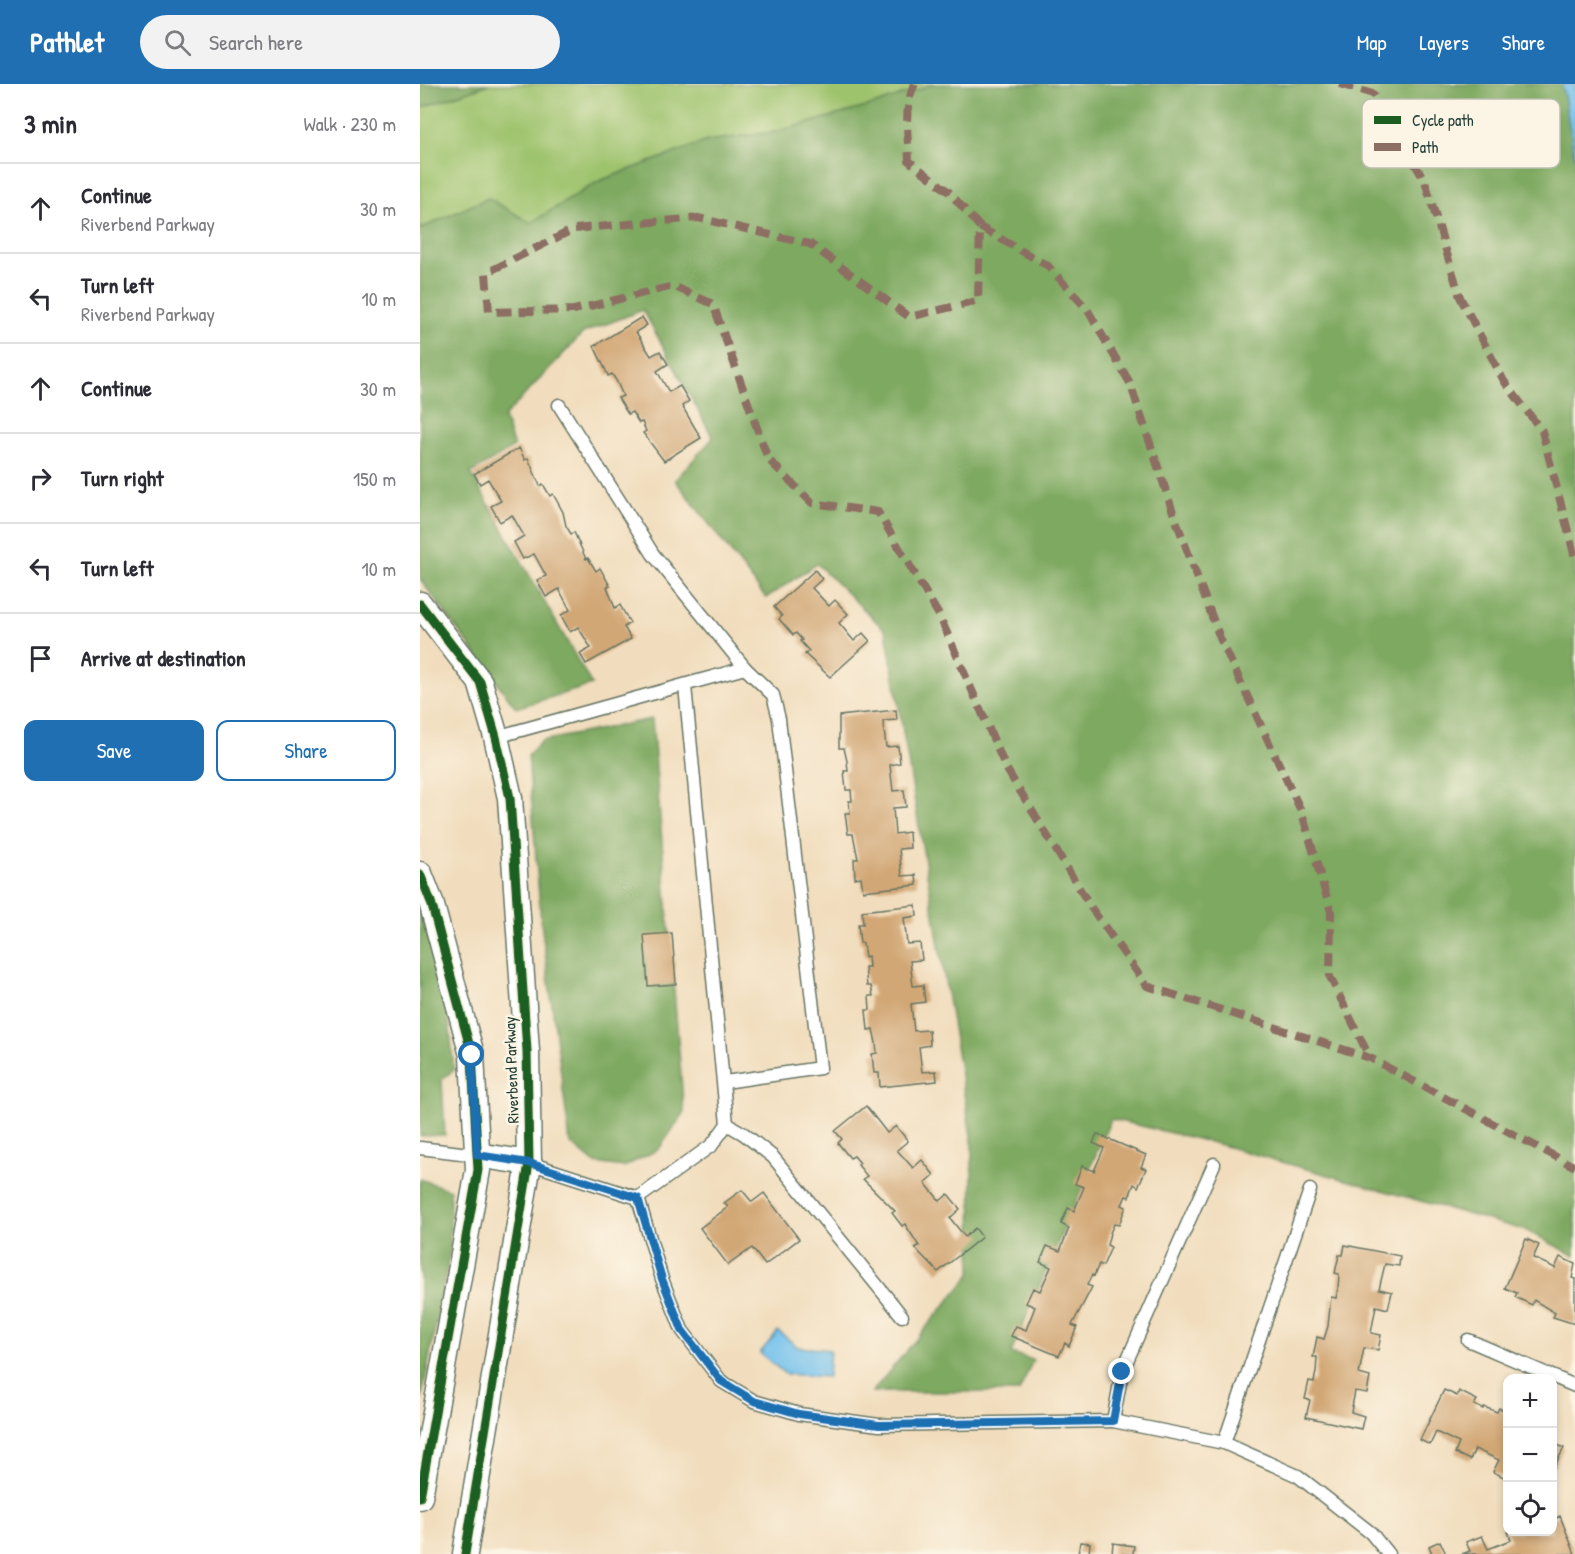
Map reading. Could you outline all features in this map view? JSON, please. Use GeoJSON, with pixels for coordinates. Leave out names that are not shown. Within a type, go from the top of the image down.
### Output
{"type":"FeatureCollection","features":[{"type":"Feature","properties":{"kind":"street","name":"Riverbend Parkway"},"geometry":{"type":"LineString","coordinates":[[420,604],[480,682],[496,737],[510,798],[527,1052],[529,1163],[465,1554]]}},
{"type":"Feature","properties":{"kind":"street"},"geometry":{"type":"LineString","coordinates":[[420,874],[431,902],[472,1055],[478,1170],[420,1497]]}},
{"type":"Feature","properties":{"kind":"street"},"geometry":{"type":"LineString","coordinates":[[477,1155],[529,1163]]}},
{"type":"Feature","properties":{"kind":"lane"},"geometry":{"type":"LineString","coordinates":[[559,405],[653,554],[745,668],[773,695],[779,719],[820,1068],[725,1082]]}},
{"type":"Feature","properties":{"kind":"lane"},"geometry":{"type":"LineString","coordinates":[[496,737],[745,668]]}},
{"type":"Feature","properties":{"kind":"lane"},"geometry":{"type":"LineString","coordinates":[[638,1198],[712,1145],[727,1124],[725,1082],[685,686]]}},
{"type":"Feature","properties":{"kind":"lane"},"geometry":{"type":"LineString","coordinates":[[727,1124],[773,1157],[902,1316]]}},
{"type":"Feature","properties":{"kind":"lane"},"geometry":{"type":"LineString","coordinates":[[420,1148],[477,1155]]}},
{"type":"Feature","properties":{"kind":"lane"},"geometry":{"type":"LineString","coordinates":[[529,1163],[638,1198]]}},
{"type":"Feature","properties":{"kind":"lane"},"geometry":{"type":"LineString","coordinates":[[1113,1421],[1122,1372],[1214,1164]]}},
{"type":"Feature","properties":{"kind":"lane"},"geometry":{"type":"LineString","coordinates":[[1224,1443],[1310,1190]]}},
{"type":"Feature","properties":{"kind":"lane"},"geometry":{"type":"LineString","coordinates":[[638,1198],[662,1279],[682,1330],[721,1381],[754,1401],[799,1414],[879,1425],[1113,1421],[1224,1443],[1298,1476],[1371,1533],[1388,1554]]}},
{"type":"Feature","properties":{"kind":"lane"},"geometry":{"type":"LineString","coordinates":[[1468,1340],[1575,1386]]}},
{"type":"Feature","properties":{"kind":"green space"},"geometry":{"type":"Polygon","coordinates":[[[420,84],[489,84],[420,108],[420,84]]]}},
{"type":"Feature","properties":{"kind":"green space"},"geometry":{"type":"Polygon","coordinates":[[[489,84],[935,84],[870,106],[775,132],[707,141],[599,181],[531,223],[488,198],[420,229],[420,108],[489,84]]]}},
{"type":"Feature","properties":{"kind":"green space"},"geometry":{"type":"Polygon","coordinates":[[[935,84],[1562,84],[1575,160],[1575,1256],[1527,1231],[1214,1143],[1111,1119],[1011,1353],[1033,1360],[1019,1392],[872,1392],[971,1274],[972,1141],[886,631],[817,564],[766,598],[675,480],[713,438],[643,310],[583,333],[504,417],[514,447],[471,473],[592,685],[516,708],[420,579],[420,229],[488,198],[531,223],[599,181],[707,141],[775,132],[870,106],[935,84]]]}},
{"type":"Feature","properties":{"kind":"green space"},"geometry":{"type":"Polygon","coordinates":[[[652,719],[684,1113],[659,1149],[624,1167],[594,1163],[570,1143],[541,922],[528,755],[542,741],[652,719]]]}},
{"type":"Feature","properties":{"kind":"green space"},"geometry":{"type":"Polygon","coordinates":[[[420,910],[447,1000],[454,1070],[442,1079],[445,1135],[420,1136],[420,910]]]}},
{"type":"Feature","properties":{"kind":"green space"},"geometry":{"type":"Polygon","coordinates":[[[420,1179],[450,1190],[450,1251],[420,1407],[420,1179]]]}},
{"type":"Feature","properties":{"kind":"water"},"geometry":{"type":"Polygon","coordinates":[[[1562,84],[1575,84],[1575,160],[1564,95],[1562,84]]]}},
{"type":"Feature","properties":{"kind":"water"},"geometry":{"type":"Polygon","coordinates":[[[778,1331],[798,1347],[830,1350],[828,1377],[785,1374],[760,1353],[778,1331]]]}},
{"type":"Feature","properties":{"kind":"building"},"geometry":{"type":"Polygon","coordinates":[[[642,317],[647,325],[636,332],[651,356],[660,351],[668,364],[657,371],[669,392],[680,386],[689,401],[682,406],[701,438],[664,461],[643,433],[646,431],[642,422],[639,423],[632,412],[628,414],[618,398],[623,396],[617,382],[612,374],[608,376],[594,346],[642,317]]]}},
{"type":"Feature","properties":{"kind":"building"},"geometry":{"type":"Polygon","coordinates":[[[519,448],[525,460],[528,458],[540,486],[543,484],[550,496],[553,494],[563,512],[566,526],[571,534],[574,532],[586,559],[588,558],[596,571],[600,568],[610,586],[607,587],[615,608],[620,605],[630,623],[624,627],[631,639],[586,664],[580,654],[591,648],[578,627],[570,632],[561,615],[570,610],[559,589],[546,597],[537,580],[546,576],[534,554],[523,559],[514,542],[524,536],[512,515],[500,522],[491,506],[501,501],[488,479],[480,484],[474,474],[519,448]]]}},
{"type":"Feature","properties":{"kind":"building"},"geometry":{"type":"Polygon","coordinates":[[[815,570],[822,579],[812,588],[829,606],[835,600],[848,614],[839,623],[854,641],[863,633],[870,641],[830,677],[805,654],[809,651],[800,641],[802,640],[796,633],[793,635],[779,619],[782,616],[774,607],[815,570]]]}},
{"type":"Feature","properties":{"kind":"building"},"geometry":{"type":"Polygon","coordinates":[[[896,710],[897,720],[883,721],[886,747],[898,746],[900,763],[890,765],[893,791],[904,790],[906,807],[893,808],[895,834],[909,832],[910,848],[899,849],[902,876],[916,875],[917,885],[863,891],[861,877],[855,878],[854,859],[858,859],[853,834],[848,834],[845,813],[850,813],[849,801],[852,801],[851,790],[846,790],[844,771],[848,771],[844,748],[839,748],[839,716],[896,710]]]}},
{"type":"Feature","properties":{"kind":"building"},"geometry":{"type":"Polygon","coordinates":[[[916,905],[917,916],[904,918],[907,944],[920,943],[922,960],[910,961],[913,986],[923,985],[925,1002],[911,1004],[914,1031],[929,1030],[930,1045],[919,1047],[922,1072],[936,1071],[937,1081],[880,1087],[879,1073],[874,1073],[872,1054],[877,1053],[876,1043],[873,1029],[868,1030],[866,1010],[870,1010],[869,996],[873,996],[871,986],[867,986],[865,967],[869,967],[868,956],[865,957],[863,943],[860,943],[858,924],[863,924],[862,911],[916,905]]]}},
{"type":"Feature","properties":{"kind":"building"},"geometry":{"type":"Polygon","coordinates":[[[672,933],[676,984],[648,986],[644,935],[672,933]]]}},
{"type":"Feature","properties":{"kind":"building"},"geometry":{"type":"Polygon","coordinates":[[[866,1106],[887,1133],[896,1126],[908,1141],[897,1150],[913,1168],[922,1160],[934,1175],[925,1183],[940,1201],[948,1194],[960,1209],[950,1218],[965,1237],[975,1228],[982,1237],[938,1272],[915,1248],[919,1246],[905,1224],[902,1226],[892,1213],[895,1211],[863,1179],[867,1176],[858,1165],[860,1163],[854,1156],[850,1158],[838,1143],[842,1139],[835,1131],[866,1106]]]}},
{"type":"Feature","properties":{"kind":"building"},"geometry":{"type":"Polygon","coordinates":[[[1097,1134],[1146,1155],[1141,1167],[1146,1169],[1138,1187],[1134,1184],[1129,1197],[1126,1196],[1122,1205],[1126,1207],[1119,1225],[1114,1224],[1110,1233],[1107,1245],[1111,1247],[1109,1252],[1103,1266],[1099,1264],[1087,1285],[1092,1287],[1072,1325],[1077,1327],[1069,1346],[1065,1343],[1059,1356],[1011,1336],[1016,1326],[1026,1330],[1035,1307],[1026,1303],[1033,1288],[1040,1291],[1051,1267],[1040,1262],[1047,1246],[1060,1251],[1069,1228],[1061,1224],[1068,1208],[1074,1211],[1084,1187],[1075,1184],[1082,1166],[1094,1171],[1104,1148],[1093,1143],[1097,1134]]]}},
{"type":"Feature","properties":{"kind":"building"},"geometry":{"type":"Polygon","coordinates":[[[742,1190],[752,1202],[764,1193],[799,1239],[765,1265],[752,1248],[728,1265],[700,1228],[728,1207],[724,1203],[742,1190]]]}},
{"type":"Feature","properties":{"kind":"building"},"geometry":{"type":"Polygon","coordinates":[[[1526,1239],[1539,1245],[1533,1258],[1555,1268],[1560,1257],[1575,1264],[1572,1278],[1575,1279],[1575,1324],[1553,1317],[1555,1313],[1534,1300],[1532,1305],[1515,1297],[1517,1293],[1505,1288],[1526,1239]]]}},
{"type":"Feature","properties":{"kind":"building"},"geometry":{"type":"Polygon","coordinates":[[[1345,1245],[1400,1256],[1399,1266],[1385,1264],[1379,1289],[1392,1292],[1388,1309],[1376,1306],[1371,1333],[1381,1335],[1378,1350],[1364,1348],[1359,1374],[1370,1377],[1367,1393],[1355,1391],[1351,1412],[1364,1416],[1361,1429],[1306,1417],[1310,1400],[1305,1399],[1309,1381],[1314,1382],[1316,1372],[1317,1357],[1313,1357],[1317,1337],[1324,1339],[1328,1326],[1331,1297],[1336,1298],[1338,1288],[1339,1274],[1335,1273],[1339,1255],[1343,1255],[1345,1245]]]}},
{"type":"Feature","properties":{"kind":"building"},"geometry":{"type":"Polygon","coordinates":[[[1444,1390],[1457,1396],[1459,1391],[1477,1400],[1474,1405],[1483,1409],[1484,1407],[1497,1412],[1499,1408],[1503,1410],[1503,1477],[1493,1472],[1499,1460],[1475,1449],[1470,1460],[1455,1453],[1459,1443],[1436,1432],[1430,1445],[1420,1440],[1444,1390]]]}},
{"type":"Feature","properties":{"kind":"building"},"geometry":{"type":"Polygon","coordinates":[[[1557,1444],[1564,1448],[1557,1461],[1557,1444]]]}},
{"type":"Feature","properties":{"kind":"building"},"geometry":{"type":"Polygon","coordinates":[[[1560,1516],[1575,1554],[1462,1554],[1470,1551],[1466,1542],[1482,1536],[1488,1549],[1511,1540],[1510,1536],[1557,1536],[1557,1518],[1560,1516]]]}},
{"type":"Feature","properties":{"kind":"building"},"geometry":{"type":"Polygon","coordinates":[[[1440,1541],[1446,1554],[1432,1554],[1429,1546],[1440,1541]]]}},
{"type":"Feature","properties":{"kind":"building"},"geometry":{"type":"Polygon","coordinates":[[[1080,1542],[1090,1543],[1089,1554],[1078,1554],[1080,1542]]]}},
{"type":"Feature","properties":{"kind":"building"},"geometry":{"type":"Polygon","coordinates":[[[1113,1543],[1134,1546],[1133,1554],[1112,1554],[1113,1543]]]}},
{"type":"Feature","properties":{"kind":"marked path"},"geometry":{"type":"LineString","coordinates":[[915,84],[911,92],[908,111],[909,161],[949,192],[980,227],[978,301],[909,317],[810,244],[698,218],[574,229],[486,273],[489,312],[574,310],[673,286],[713,304],[768,459],[812,503],[878,512],[940,617],[1006,768],[1092,909],[1147,986],[1370,1058],[1575,1167]]}},
{"type":"Feature","properties":{"kind":"marked path"},"geometry":{"type":"LineString","coordinates":[[1339,84],[1373,94],[1376,99]]}},
{"type":"Feature","properties":{"kind":"marked path"},"geometry":{"type":"LineString","coordinates":[[1417,168],[1425,181],[1460,297],[1504,381],[1542,431],[1575,558]]}},
{"type":"Feature","properties":{"kind":"marked path"},"geometry":{"type":"LineString","coordinates":[[980,227],[1048,266],[1087,309],[1130,383],[1174,515],[1220,638],[1302,813],[1331,912],[1330,977],[1370,1058]]}},
{"type":"Feature","properties":{"kind":"cycle path"},"geometry":{"type":"LineString","coordinates":[[420,604],[480,682],[496,737],[510,798],[527,1051],[529,1163],[465,1554]]}},
{"type":"Feature","properties":{"kind":"cycle path"},"geometry":{"type":"LineString","coordinates":[[420,874],[431,902],[472,1055],[478,1170],[420,1497]]}},
{"type":"Feature","properties":{"kind":"route"},"geometry":{"type":"LineString","coordinates":[[472,1055],[477,1155],[529,1163],[638,1198],[662,1279],[682,1330],[721,1381],[754,1401],[799,1414],[879,1425],[1113,1421],[1122,1372]]}}]}
